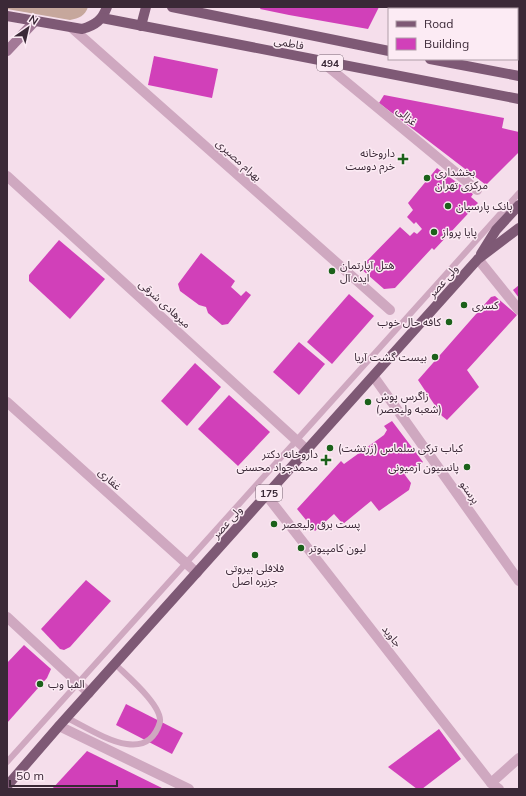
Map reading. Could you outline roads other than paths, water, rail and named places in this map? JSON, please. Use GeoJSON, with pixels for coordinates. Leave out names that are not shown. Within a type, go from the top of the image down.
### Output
{"type":"FeatureCollection","features":[{"type":"Feature","properties":{"kind":"main road"},"geometry":{"type":"LineString","coordinates":[[7,16],[82,29],[92,26],[102,18],[107,7]]}},
{"type":"Feature","properties":{"kind":"main road"},"geometry":{"type":"LineString","coordinates":[[141,26],[146,7]]}},
{"type":"Feature","properties":{"kind":"main road","name":"فاطمی"},"geometry":{"type":"LineString","coordinates":[[172,7],[388,51]]}},
{"type":"Feature","properties":{"kind":"main road","name":"فاطمی"},"geometry":{"type":"LineString","coordinates":[[102,18],[519,99]]}},
{"type":"Feature","properties":{"kind":"main road"},"geometry":{"type":"LineString","coordinates":[[7,51],[34,21]]}},
{"type":"Feature","properties":{"kind":"main road"},"geometry":{"type":"LineString","coordinates":[[435,60],[519,76]]}},
{"type":"Feature","properties":{"kind":"main road"},"geometry":{"type":"LineString","coordinates":[[506,74],[519,82]]}},
{"type":"Feature","properties":{"kind":"main road"},"geometry":{"type":"LineString","coordinates":[[478,259],[496,230],[519,205]]}},
{"type":"Feature","properties":{"kind":"main road","name":"ولی عصر"},"geometry":{"type":"LineString","coordinates":[[7,786],[66,718],[374,377],[478,259],[519,228]]}},
{"type":"Feature","properties":{"kind":"street","name":"بهرام مصیری"},"geometry":{"type":"LineString","coordinates":[[72,28],[390,310]]}},
{"type":"Feature","properties":{"kind":"street","name":"غزالی"},"geometry":{"type":"LineString","coordinates":[[322,61],[477,190]]}},
{"type":"Feature","properties":{"kind":"street","name":"میرهادی شرقی"},"geometry":{"type":"LineString","coordinates":[[7,176],[307,450]]}},
{"type":"Feature","properties":{"kind":"street"},"geometry":{"type":"LineString","coordinates":[[478,259],[519,310]]}},
{"type":"Feature","properties":{"kind":"street","name":"پرستو"},"geometry":{"type":"LineString","coordinates":[[374,377],[519,581]]}},
{"type":"Feature","properties":{"kind":"street","name":"غفاری"},"geometry":{"type":"LineString","coordinates":[[7,402],[197,573]]}},
{"type":"Feature","properties":{"kind":"street","name":"جاوید"},"geometry":{"type":"LineString","coordinates":[[267,496],[495,786]]}},
{"type":"Feature","properties":{"kind":"street"},"geometry":{"type":"LineString","coordinates":[[7,617],[89,693]]}},
{"type":"Feature","properties":{"kind":"street"},"geometry":{"type":"LineString","coordinates":[[59,726],[189,789]]}},
{"type":"Feature","properties":{"kind":"street"},"geometry":{"type":"LineString","coordinates":[[495,786],[519,758]]}},
{"type":"Feature","properties":{"kind":"lane"},"geometry":{"type":"LineString","coordinates":[[7,762],[519,193]]}},
{"type":"Feature","properties":{"kind":"lane"},"geometry":{"type":"LineString","coordinates":[[66,718],[118,743],[140,745],[148,742],[159,726],[160,719],[157,710],[142,690],[115,664]]}},
{"type":"Feature","properties":{"kind":"place","name":"داروخانه خرم دوست"},"geometry":{"type":"Point","coordinates":[403,159]}},
{"type":"Feature","properties":{"kind":"place","name":"بخشداری مرکزی تهران"},"geometry":{"type":"Point","coordinates":[427,178]}},
{"type":"Feature","properties":{"kind":"place","name":"بانک پارسیان"},"geometry":{"type":"Point","coordinates":[448,206]}},
{"type":"Feature","properties":{"kind":"place","name":"پایا پرواز"},"geometry":{"type":"Point","coordinates":[434,232]}},
{"type":"Feature","properties":{"kind":"place","name":"هتل آپارتمان ایده آل"},"geometry":{"type":"Point","coordinates":[332,271]}},
{"type":"Feature","properties":{"kind":"place","name":"كسرى"},"geometry":{"type":"Point","coordinates":[464,305]}},
{"type":"Feature","properties":{"kind":"place","name":"کافه حال خوب"},"geometry":{"type":"Point","coordinates":[449,322]}},
{"type":"Feature","properties":{"kind":"place","name":"بیست گشت آریا"},"geometry":{"type":"Point","coordinates":[435,357]}},
{"type":"Feature","properties":{"kind":"place","name":"زاگرس پوش (شعبه ولیعصر)"},"geometry":{"type":"Point","coordinates":[368,402]}},
{"type":"Feature","properties":{"kind":"place","name":"کباب ترکی سلماس (زرتشت)"},"geometry":{"type":"Point","coordinates":[330,448]}},
{"type":"Feature","properties":{"kind":"place","name":"داروخانه دکتر محمدجواد محسنی"},"geometry":{"type":"Point","coordinates":[326,460]}},
{"type":"Feature","properties":{"kind":"place","name":"پانسیون آرمیونی"},"geometry":{"type":"Point","coordinates":[467,467]}},
{"type":"Feature","properties":{"kind":"place","name":"پست برق ولیعصر"},"geometry":{"type":"Point","coordinates":[274,524]}},
{"type":"Feature","properties":{"kind":"place","name":"لیون کامپیوتر"},"geometry":{"type":"Point","coordinates":[301,548]}},
{"type":"Feature","properties":{"kind":"place","name":"فلافلی بیروتی جزیره اصل"},"geometry":{"type":"Point","coordinates":[255,555]}},
{"type":"Feature","properties":{"kind":"place","name":"الفبا وب"},"geometry":{"type":"Point","coordinates":[40,684]}}]}
